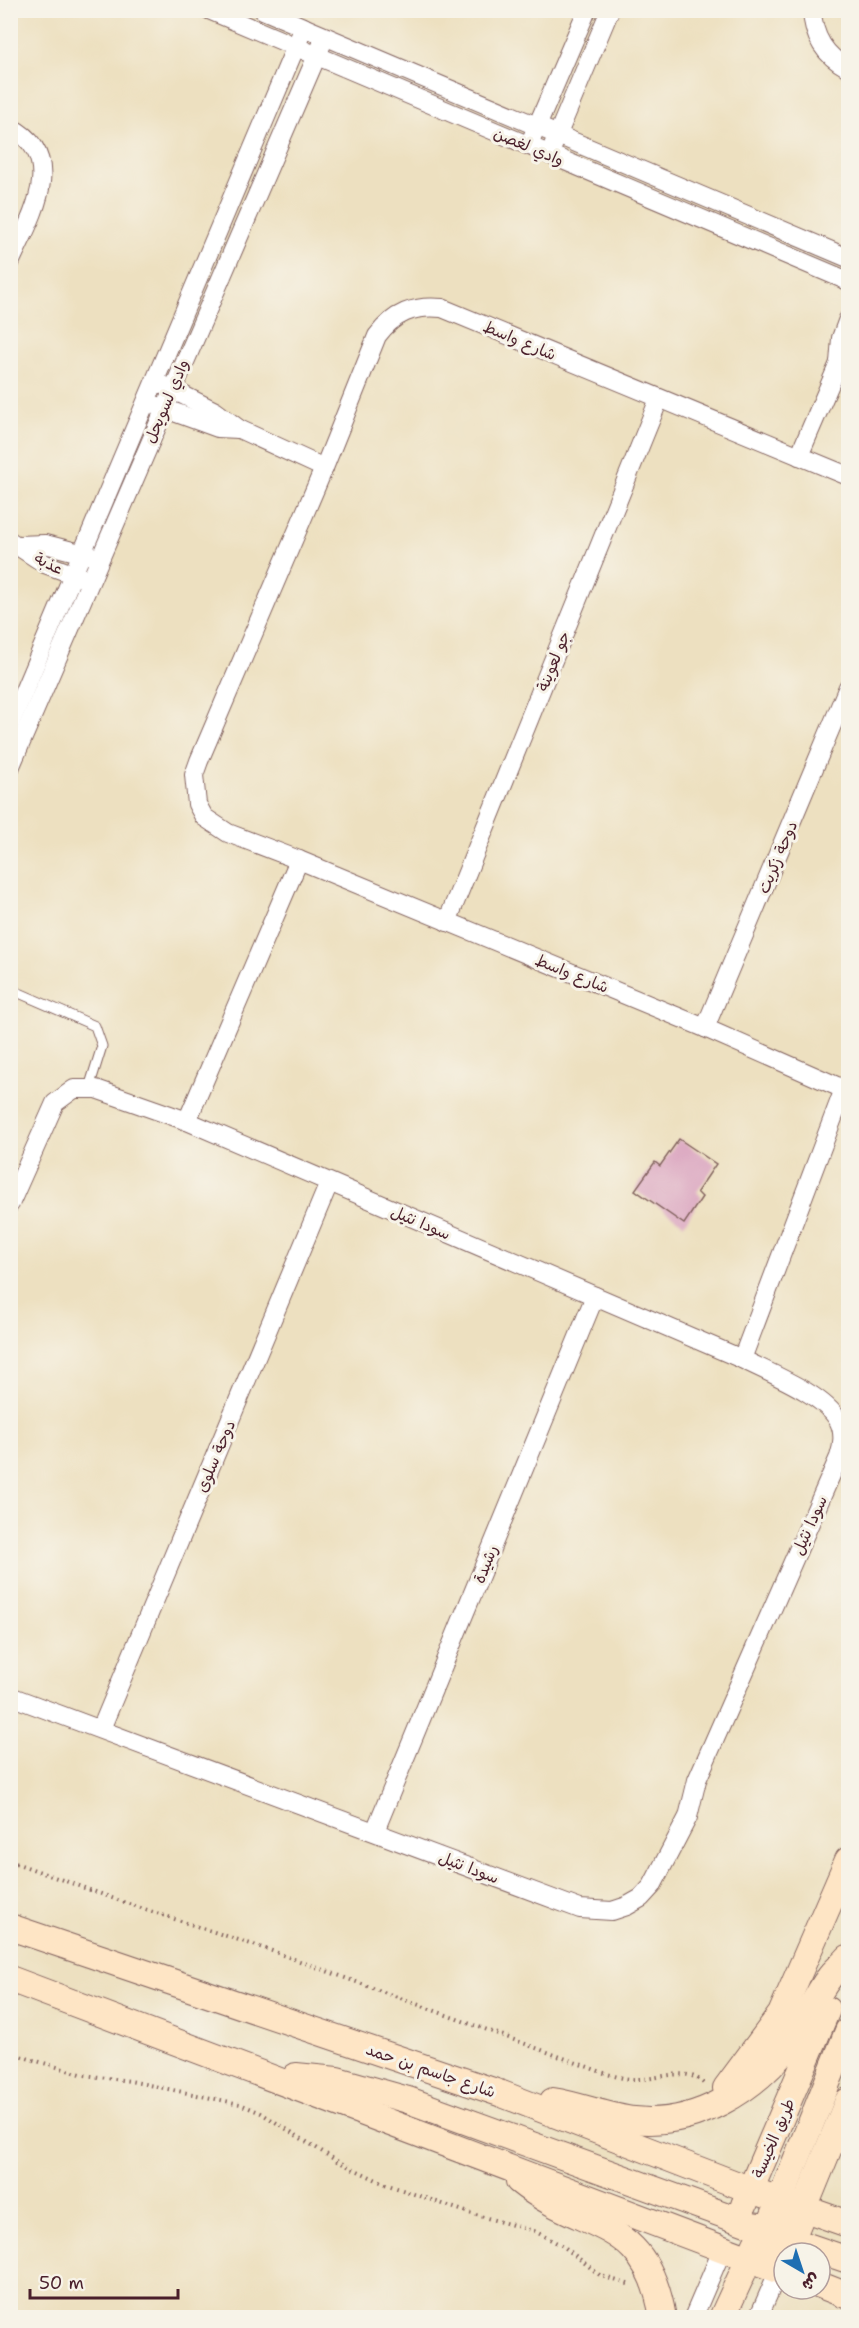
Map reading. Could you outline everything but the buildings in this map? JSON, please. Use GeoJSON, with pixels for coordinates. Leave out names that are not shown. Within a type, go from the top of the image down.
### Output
{"type":"FeatureCollection","features":[{"type":"Feature","properties":{"kind":"main road"},"geometry":{"type":"LineString","coordinates":[[502,2094],[566,2103],[632,2120],[653,2121],[687,2116],[712,2096],[781,2014],[849,1860]]}},
{"type":"Feature","properties":{"kind":"main road","name":"شارع جاسم بن حمد"},"geometry":{"type":"LineString","coordinates":[[10,1927],[502,2094],[751,2190],[849,2224]]}},
{"type":"Feature","properties":{"kind":"main road"},"geometry":{"type":"LineString","coordinates":[[712,2096],[743,2088],[777,2059],[801,2028],[829,1978],[848,1958]]}},
{"type":"Feature","properties":{"kind":"main road","name":"طريق الخيسة"},"geometry":{"type":"LineString","coordinates":[[723,2248],[751,2190],[848,1958]]}},
{"type":"Feature","properties":{"kind":"main road"},"geometry":{"type":"LineString","coordinates":[[10,1978],[749,2258]]}},
{"type":"Feature","properties":{"kind":"main road"},"geometry":{"type":"LineString","coordinates":[[776,2241],[778,2200],[849,2031]]}},
{"type":"Feature","properties":{"kind":"main road"},"geometry":{"type":"LineString","coordinates":[[275,2077],[337,2079],[408,2100],[737,2220],[772,2243]]}},
{"type":"Feature","properties":{"kind":"main road"},"geometry":{"type":"LineString","coordinates":[[778,2241],[783,2225],[804,2208],[849,2101]]}},
{"type":"Feature","properties":{"kind":"main road"},"geometry":{"type":"LineString","coordinates":[[493,2160],[543,2198],[615,2232],[631,2244],[651,2273],[663,2318]]}},
{"type":"Feature","properties":{"kind":"main road"},"geometry":{"type":"LineString","coordinates":[[751,2190],[762,2208],[774,2241]]}},
{"type":"Feature","properties":{"kind":"main road"},"geometry":{"type":"LineString","coordinates":[[723,2248],[746,2235],[772,2245]]}},
{"type":"Feature","properties":{"kind":"main road"},"geometry":{"type":"LineString","coordinates":[[722,2318],[749,2258],[772,2248]]}},
{"type":"Feature","properties":{"kind":"main road"},"geometry":{"type":"LineString","coordinates":[[832,2257],[849,2260]]}},
{"type":"Feature","properties":{"kind":"main road"},"geometry":{"type":"LineString","coordinates":[[832,2290],[849,2296]]}},
{"type":"Feature","properties":{"kind":"street","name":"وادي لغصن"},"geometry":{"type":"LineString","coordinates":[[209,10],[849,281]]}},
{"type":"Feature","properties":{"kind":"street","name":"وادي لغصن"},"geometry":{"type":"LineString","coordinates":[[263,10],[537,128],[849,258]]}},
{"type":"Feature","properties":{"kind":"street"},"geometry":{"type":"LineString","coordinates":[[529,147],[587,10]]}},
{"type":"Feature","properties":{"kind":"street"},"geometry":{"type":"LineString","coordinates":[[549,155],[610,10]]}},
{"type":"Feature","properties":{"kind":"street"},"geometry":{"type":"LineString","coordinates":[[812,10],[817,38],[825,51],[849,68]]}},
{"type":"Feature","properties":{"kind":"street","name":"وادي لسويحل"},"geometry":{"type":"LineString","coordinates":[[164,385],[304,27]]}},
{"type":"Feature","properties":{"kind":"street","name":"وادي لسويحل"},"geometry":{"type":"LineString","coordinates":[[10,724],[82,553],[155,405],[325,36]]}},
{"type":"Feature","properties":{"kind":"street"},"geometry":{"type":"LineString","coordinates":[[10,127],[31,142],[39,155],[42,170],[42,186],[37,201],[10,263]]}},
{"type":"Feature","properties":{"kind":"street","name":"شارع واسط"},"geometry":{"type":"LineString","coordinates":[[742,1359],[846,1090],[705,1028],[215,827],[204,817],[197,804],[194,775],[324,468],[377,336],[387,323],[413,308],[442,308],[849,476]]}},
{"type":"Feature","properties":{"kind":"street"},"geometry":{"type":"LineString","coordinates":[[799,456],[844,358],[841,338],[849,320]]}},
{"type":"Feature","properties":{"kind":"street"},"geometry":{"type":"LineString","coordinates":[[164,385],[215,411],[239,429],[324,468]]}},
{"type":"Feature","properties":{"kind":"street","name":"جو لعوينة"},"geometry":{"type":"LineString","coordinates":[[447,922],[659,399]]}},
{"type":"Feature","properties":{"kind":"street","name":"وادي لسويحل"},"geometry":{"type":"LineString","coordinates":[[10,768],[91,581],[155,405]]}},
{"type":"Feature","properties":{"kind":"street"},"geometry":{"type":"LineString","coordinates":[[155,405],[218,428],[239,429]]}},
{"type":"Feature","properties":{"kind":"street"},"geometry":{"type":"LineString","coordinates":[[14,543],[45,544],[100,558]]}},
{"type":"Feature","properties":{"kind":"street","name":"عذبة"},"geometry":{"type":"LineString","coordinates":[[14,543],[45,564],[91,581]]}},
{"type":"Feature","properties":{"kind":"street","name":"دوحة زكريت"},"geometry":{"type":"LineString","coordinates":[[705,1028],[849,687]]}},
{"type":"Feature","properties":{"kind":"street"},"geometry":{"type":"LineString","coordinates":[[187,1121],[299,860]]}},
{"type":"Feature","properties":{"kind":"street"},"geometry":{"type":"LineString","coordinates":[[10,1204],[55,1103],[74,1089],[89,1088]]}},
{"type":"Feature","properties":{"kind":"street","name":"سودا نثيل"},"geometry":{"type":"LineString","coordinates":[[10,1696],[588,1911],[612,1911],[627,1906],[652,1886],[688,1817],[697,1780],[842,1446],[841,1428],[829,1409],[742,1359],[187,1121],[89,1088]]}},
{"type":"Feature","properties":{"kind":"street","name":"دوحة سلوى"},"geometry":{"type":"LineString","coordinates":[[100,1730],[329,1183]]}},
{"type":"Feature","properties":{"kind":"street","name":"رشيدة"},"geometry":{"type":"LineString","coordinates":[[375,1832],[595,1296]]}},
{"type":"Feature","properties":{"kind":"street","name":"طريق الخيسة"},"geometry":{"type":"LineString","coordinates":[[693,2318],[723,2248]]}},
{"type":"Feature","properties":{"kind":"street"},"geometry":{"type":"LineString","coordinates":[[758,2318],[772,2262]]}},
{"type":"Feature","properties":{"kind":"lane"},"geometry":{"type":"LineString","coordinates":[[10,989],[95,1026],[102,1046],[89,1088]]}},
{"type":"Feature","properties":{"kind":"path"},"geometry":{"type":"LineString","coordinates":[[10,1861],[126,1903],[282,1955],[607,2074],[643,2080],[682,2074],[694,2076],[712,2096]]}},
{"type":"Feature","properties":{"kind":"path"},"geometry":{"type":"LineString","coordinates":[[10,2053],[84,2075],[130,2081],[240,2104],[261,2113],[337,2161],[385,2184],[469,2213],[534,2231],[563,2246],[601,2276],[625,2284],[641,2285]]}}]}
